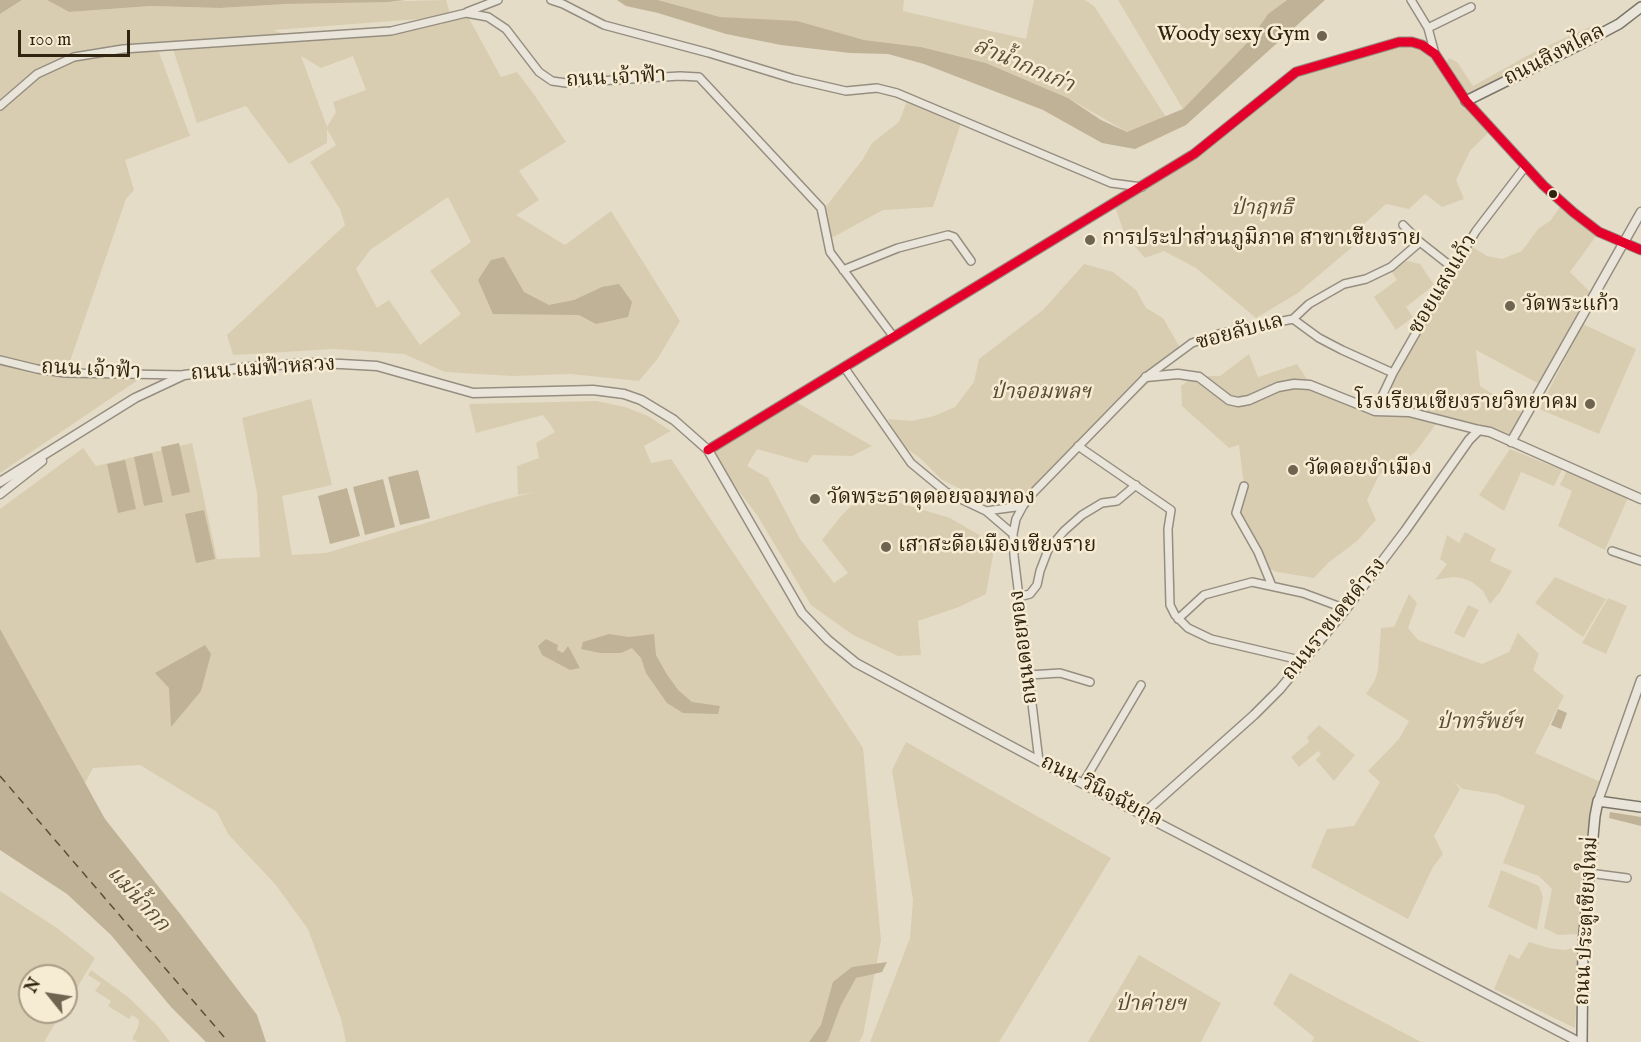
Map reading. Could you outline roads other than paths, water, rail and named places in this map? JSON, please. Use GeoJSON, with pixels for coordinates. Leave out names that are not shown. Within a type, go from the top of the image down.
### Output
{"type":"FeatureCollection","features":[{"type":"Feature","properties":{"kind":"main road","name":"ถนนสิงหไคล"},"geometry":{"type":"LineString","coordinates":[[1466,102],[1583,44],[1619,24],[1641,7]]}},
{"type":"Feature","properties":{"kind":"main road"},"geometry":{"type":"LineString","coordinates":[[1598,801],[1641,807]]}},
{"type":"Feature","properties":{"kind":"main road","name":"ถนน ประตูเชียงใหม่"},"geometry":{"type":"LineString","coordinates":[[1581,1042],[1583,943],[1598,801]]}},
{"type":"Feature","properties":{"kind":"street"},"geometry":{"type":"LineString","coordinates":[[0,106],[38,74],[74,57],[123,49],[392,32],[466,13],[498,0]]}},
{"type":"Feature","properties":{"kind":"street"},"geometry":{"type":"LineString","coordinates":[[551,0],[604,25],[794,79],[846,91],[877,88],[897,93],[1111,183],[1142,187]]}},
{"type":"Feature","properties":{"kind":"street"},"geometry":{"type":"LineString","coordinates":[[1411,0],[1428,28],[1435,54],[1466,102],[1525,167],[1573,212],[1599,232],[1641,250]]}},
{"type":"Feature","properties":{"kind":"street"},"geometry":{"type":"LineString","coordinates":[[1428,28],[1471,7]]}},
{"type":"Feature","properties":{"kind":"street","name":"ถนน เจ้าฟ้า"},"geometry":{"type":"LineString","coordinates":[[466,13],[488,17],[506,28],[539,72],[552,81],[566,83],[680,76],[699,77],[821,208],[830,252],[893,336]]}},
{"type":"Feature","properties":{"kind":"street"},"geometry":{"type":"LineString","coordinates":[[708,450],[1194,154],[1296,72],[1399,42],[1422,45],[1435,54]]}},
{"type":"Feature","properties":{"kind":"street","name":"ซอยแสงแก้ว"},"geometry":{"type":"LineString","coordinates":[[1375,411],[1393,373],[1453,268],[1476,231],[1525,167]]}},
{"type":"Feature","properties":{"kind":"street"},"geometry":{"type":"LineString","coordinates":[[1511,442],[1641,212]]}},
{"type":"Feature","properties":{"kind":"street"},"geometry":{"type":"LineString","coordinates":[[1403,225],[1420,242],[1453,268]]}},
{"type":"Feature","properties":{"kind":"street"},"geometry":{"type":"LineString","coordinates":[[843,270],[898,248],[948,235],[954,237],[971,261]]}},
{"type":"Feature","properties":{"kind":"street","name":"ซอยลับแล"},"geometry":{"type":"LineString","coordinates":[[1013,534],[1016,519],[1032,494],[1146,377],[1192,343],[1222,333],[1293,319],[1309,304],[1344,284],[1366,279],[1391,267],[1420,242]]}},
{"type":"Feature","properties":{"kind":"street"},"geometry":{"type":"LineString","coordinates":[[1293,319],[1319,338],[1393,373]]}},
{"type":"Feature","properties":{"kind":"street","name":"ถนน เจ้าฟ้า"},"geometry":{"type":"LineString","coordinates":[[0,360],[66,373],[184,375]]}},
{"type":"Feature","properties":{"kind":"street","name":"ถนน แม่ฟ้าหลวง"},"geometry":{"type":"LineString","coordinates":[[2,480],[135,398],[184,375],[259,366],[315,363],[377,366],[472,393],[611,391],[641,400],[674,420],[708,450]]}},
{"type":"Feature","properties":{"kind":"street"},"geometry":{"type":"LineString","coordinates":[[844,367],[911,463],[946,492],[986,511],[1013,534]]}},
{"type":"Feature","properties":{"kind":"street"},"geometry":{"type":"LineString","coordinates":[[1146,377],[1178,374],[1199,378],[1229,399],[1238,402],[1249,400],[1278,387],[1294,384],[1310,385],[1375,411],[1409,412],[1490,432],[1641,500]]}},
{"type":"Feature","properties":{"kind":"street","name":"ถนนราชเดชดำรง"},"geometry":{"type":"LineString","coordinates":[[1143,814],[1254,715],[1304,661],[1346,609],[1405,531],[1469,440],[1479,430]]}},
{"type":"Feature","properties":{"kind":"street","name":"ถนน แม่ฟ้าหลวง"},"geometry":{"type":"LineString","coordinates":[[0,494],[66,442]]}},
{"type":"Feature","properties":{"kind":"street"},"geometry":{"type":"LineString","coordinates":[[1078,446],[1171,510],[1168,529],[1170,604],[1178,619],[1188,628],[1211,639],[1304,661]]}},
{"type":"Feature","properties":{"kind":"street","name":"ถนน วินิจฉัยกุล"},"geometry":{"type":"LineString","coordinates":[[708,450],[801,613],[828,640],[856,663],[1039,761],[1581,1042]]}},
{"type":"Feature","properties":{"kind":"street"},"geometry":{"type":"LineString","coordinates":[[1019,597],[1030,594],[1037,585],[1048,550],[1064,531],[1082,515],[1102,503],[1117,501],[1136,485]]}},
{"type":"Feature","properties":{"kind":"street"},"geometry":{"type":"LineString","coordinates":[[1244,486],[1236,513],[1258,552],[1272,586]]}},
{"type":"Feature","properties":{"kind":"street"},"geometry":{"type":"LineString","coordinates":[[986,511],[1023,506]]}},
{"type":"Feature","properties":{"kind":"street","name":"ถนนดอยทอง"},"geometry":{"type":"LineString","coordinates":[[1013,534],[1039,761]]}},
{"type":"Feature","properties":{"kind":"street"},"geometry":{"type":"LineString","coordinates":[[1612,551],[1641,561]]}},
{"type":"Feature","properties":{"kind":"street"},"geometry":{"type":"LineString","coordinates":[[1178,619],[1204,595],[1252,582],[1303,593],[1346,609]]}},
{"type":"Feature","properties":{"kind":"street"},"geometry":{"type":"LineString","coordinates":[[1029,675],[1060,673],[1090,682]]}},
{"type":"Feature","properties":{"kind":"street"},"geometry":{"type":"LineString","coordinates":[[1598,801],[1641,680]]}},
{"type":"Feature","properties":{"kind":"street"},"geometry":{"type":"LineString","coordinates":[[1083,783],[1141,685]]}},
{"type":"Feature","properties":{"kind":"street"},"geometry":{"type":"LineString","coordinates":[[1589,873],[1627,878]]}},
{"type":"Feature","properties":{"kind":"water"},"geometry":{"type":"Polygon","coordinates":[[[0,0],[22,0],[0,14],[0,0]]]}},
{"type":"Feature","properties":{"kind":"water"},"geometry":{"type":"Polygon","coordinates":[[[47,0],[405,0],[220,8],[151,6],[69,12],[47,0]]]}},
{"type":"Feature","properties":{"kind":"water"},"geometry":{"type":"Polygon","coordinates":[[[617,0],[658,0],[720,17],[797,21],[864,40],[921,47],[986,63],[1068,98],[1101,120],[1127,132],[1183,109],[1250,40],[1268,14],[1287,0],[1325,0],[1186,125],[1135,149],[1102,143],[1043,110],[924,64],[888,54],[850,53],[781,45],[726,34],[658,13],[626,6],[617,0]]]}},
{"type":"Feature","properties":{"kind":"water"},"geometry":{"type":"Polygon","coordinates":[[[504,257],[524,292],[549,305],[574,300],[602,287],[619,284],[632,302],[628,317],[596,324],[579,315],[493,314],[478,280],[491,260],[504,257]]]}},
{"type":"Feature","properties":{"kind":"water"},"geometry":{"type":"Polygon","coordinates":[[[179,443],[190,492],[172,496],[161,447],[179,443]]]}},
{"type":"Feature","properties":{"kind":"water"},"geometry":{"type":"Polygon","coordinates":[[[152,453],[163,502],[144,506],[134,457],[152,453]]]}},
{"type":"Feature","properties":{"kind":"water"},"geometry":{"type":"Polygon","coordinates":[[[125,460],[136,509],[118,513],[107,464],[125,460]]]}},
{"type":"Feature","properties":{"kind":"water"},"geometry":{"type":"Polygon","coordinates":[[[418,470],[430,518],[400,525],[388,477],[418,470]]]}},
{"type":"Feature","properties":{"kind":"water"},"geometry":{"type":"Polygon","coordinates":[[[383,479],[395,527],[365,535],[353,487],[383,479]]]}},
{"type":"Feature","properties":{"kind":"water"},"geometry":{"type":"Polygon","coordinates":[[[347,488],[360,536],[330,544],[318,496],[347,488]]]}},
{"type":"Feature","properties":{"kind":"water"},"geometry":{"type":"Polygon","coordinates":[[[204,510],[215,559],[196,563],[185,514],[204,510]]]}},
{"type":"Feature","properties":{"kind":"water","name":"แม่น้ำกก"},"geometry":{"type":"Polygon","coordinates":[[[0,629],[105,819],[257,1015],[266,1042],[206,1042],[171,1007],[111,935],[67,894],[0,850],[0,629]]]}},
{"type":"Feature","properties":{"kind":"water"},"geometry":{"type":"Polygon","coordinates":[[[609,634],[629,637],[654,634],[656,655],[678,690],[692,702],[720,706],[718,714],[683,713],[667,703],[646,673],[641,658],[632,648],[621,653],[600,653],[581,649],[583,642],[609,634]]]}},
{"type":"Feature","properties":{"kind":"water"},"geometry":{"type":"Polygon","coordinates":[[[546,639],[558,645],[557,650],[563,653],[568,646],[580,668],[570,670],[542,655],[538,646],[546,639]]]}},
{"type":"Feature","properties":{"kind":"water"},"geometry":{"type":"Polygon","coordinates":[[[205,645],[211,654],[201,691],[171,727],[169,688],[155,673],[205,645]]]}},
{"type":"Feature","properties":{"kind":"water"},"geometry":{"type":"Polygon","coordinates":[[[1558,709],[1567,713],[1561,729],[1551,725],[1558,709]]]}},
{"type":"Feature","properties":{"kind":"water"},"geometry":{"type":"Polygon","coordinates":[[[1610,812],[1641,817],[1641,826],[1609,818],[1610,812]]]}},
{"type":"Feature","properties":{"kind":"water"},"geometry":{"type":"Polygon","coordinates":[[[887,962],[882,972],[856,978],[841,1005],[828,1040],[809,1042],[821,1025],[833,982],[852,967],[887,962]]]}},
{"type":"Feature","properties":{"kind":"place","name":"Woody sexy Gym"},"geometry":{"type":"Point","coordinates":[1322,36]}},
{"type":"Feature","properties":{"kind":"place","name":"การประปาส่วนภูมิภาค สาขาเชียงราย"},"geometry":{"type":"Point","coordinates":[1090,240]}},
{"type":"Feature","properties":{"kind":"place","name":"วัดพระแก้ว"},"geometry":{"type":"Point","coordinates":[1510,306]}},
{"type":"Feature","properties":{"kind":"place","name":"โรงเรียนเชียงรายวิทยาคม"},"geometry":{"type":"Point","coordinates":[1590,404]}},
{"type":"Feature","properties":{"kind":"place","name":"วัดดอยงำเมือง"},"geometry":{"type":"Point","coordinates":[1293,470]}},
{"type":"Feature","properties":{"kind":"place","name":"วัดพระธาตุดอยจอมทอง"},"geometry":{"type":"Point","coordinates":[815,499]}},
{"type":"Feature","properties":{"kind":"place","name":"เสาสะดือเมืองเชียงราย"},"geometry":{"type":"Point","coordinates":[886,547]}},
{"type":"Feature","properties":{"kind":"water label","name":"ลำน้ำกกเก่า"},"geometry":{"type":"Point","coordinates":[1023,67]}},
{"type":"Feature","properties":{"kind":"park label","name":"ป่าฤทธิ"},"geometry":{"type":"Point","coordinates":[1262,210]}},
{"type":"Feature","properties":{"kind":"park label","name":"ป่าจอมพลฯ"},"geometry":{"type":"Point","coordinates":[1041,394]}},
{"type":"Feature","properties":{"kind":"park label","name":"ป่าทรัพย์ฯ"},"geometry":{"type":"Point","coordinates":[1480,724]}},
{"type":"Feature","properties":{"kind":"park label","name":"ป่าค่ายฯ"},"geometry":{"type":"Point","coordinates":[1151,1006]}}]}
